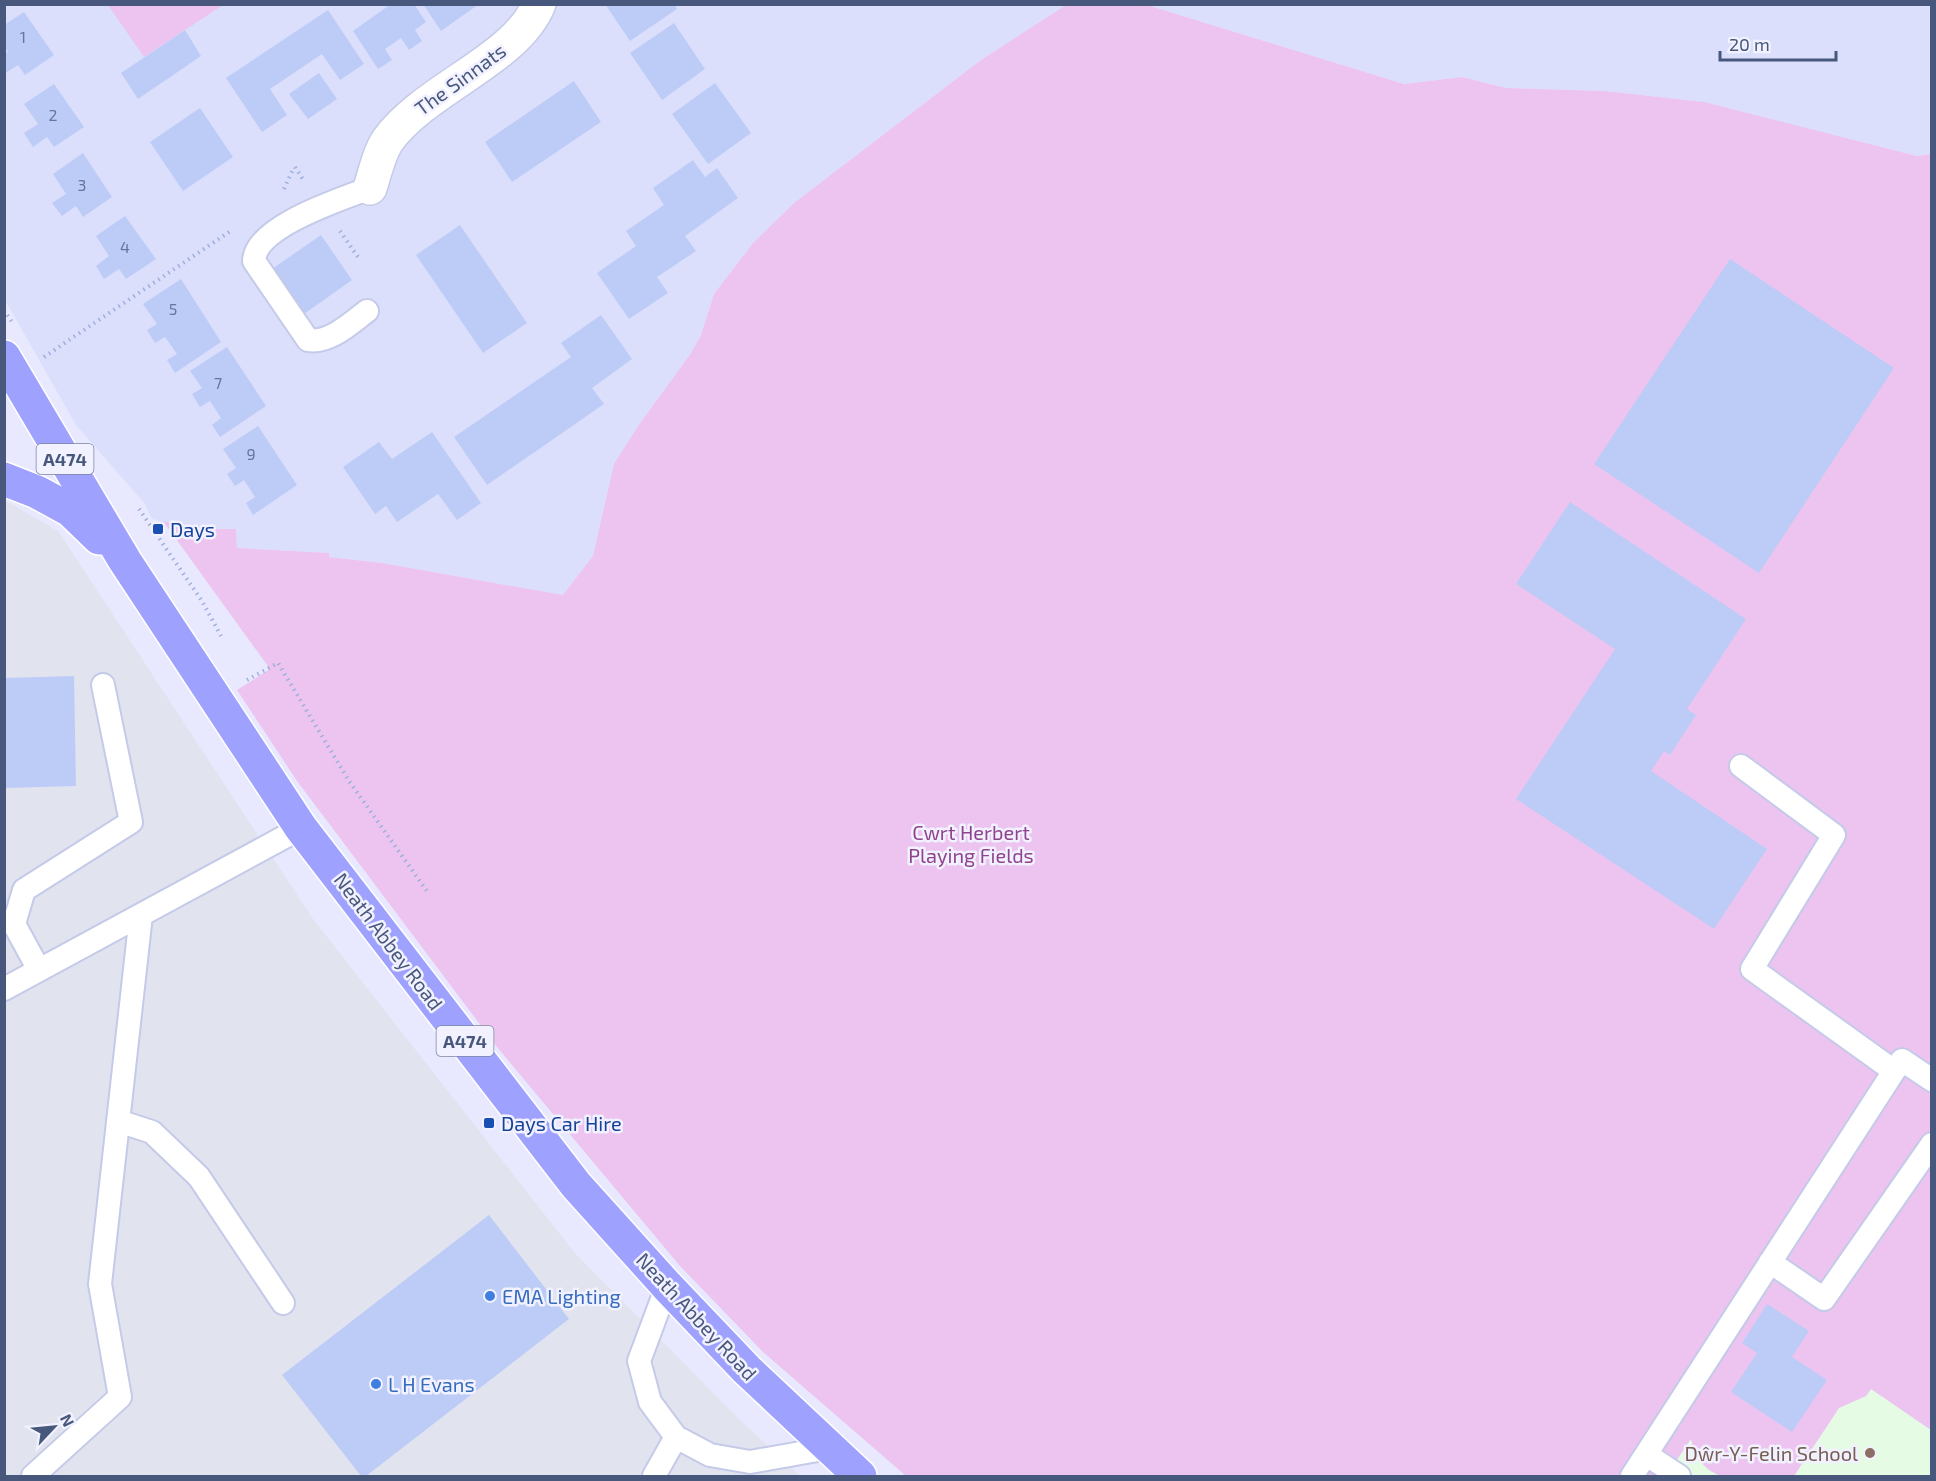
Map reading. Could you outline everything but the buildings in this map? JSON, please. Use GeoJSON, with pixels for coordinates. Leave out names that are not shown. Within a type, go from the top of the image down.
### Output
{"type":"FeatureCollection","features":[{"type":"Feature","properties":{"kind":"main road","name":"Neath Abbey Road"},"geometry":{"type":"LineString","coordinates":[[20,360],[124,561],[302,828],[576,1185],[747,1370],[860,1476]]}},
{"type":"Feature","properties":{"kind":"main road","name":"Neath Abbey Road"},"geometry":{"type":"LineString","coordinates":[[4,479],[37,492],[70,510],[124,561]]}},
{"type":"Feature","properties":{"kind":"street","name":"The Sinnats"},"geometry":{"type":"LineString","coordinates":[[370,188],[387,142],[413,111],[499,51],[534,17],[539,4]]}},
{"type":"Feature","properties":{"kind":"lane"},"geometry":{"type":"LineString","coordinates":[[367,312],[325,339],[316,342],[308,340],[254,261],[254,252],[284,224],[370,188]]}},
{"type":"Feature","properties":{"kind":"lane"},"geometry":{"type":"LineString","coordinates":[[39,970],[9,922],[24,890],[131,822],[103,685]]}},
{"type":"Feature","properties":{"kind":"lane"},"geometry":{"type":"LineString","coordinates":[[1742,766],[1834,835],[1752,969],[1894,1071]]}},
{"type":"Feature","properties":{"kind":"lane"},"geometry":{"type":"LineString","coordinates":[[4,989],[302,828]]}},
{"type":"Feature","properties":{"kind":"lane"},"geometry":{"type":"LineString","coordinates":[[33,1476],[120,1396],[100,1284],[141,915]]}},
{"type":"Feature","properties":{"kind":"lane"},"geometry":{"type":"LineString","coordinates":[[1632,1476],[1902,1060],[1932,1080]]}},
{"type":"Feature","properties":{"kind":"lane"},"geometry":{"type":"LineString","coordinates":[[118,1121],[152,1132],[199,1177],[283,1303]]}},
{"type":"Feature","properties":{"kind":"lane"},"geometry":{"type":"LineString","coordinates":[[1770,1262],[1824,1299],[1932,1144]]}},
{"type":"Feature","properties":{"kind":"lane"},"geometry":{"type":"LineString","coordinates":[[667,1286],[639,1360],[651,1402],[676,1437],[710,1455],[750,1462],[829,1448]]}},
{"type":"Feature","properties":{"kind":"lane"},"geometry":{"type":"LineString","coordinates":[[654,1476],[676,1437]]}},
{"type":"Feature","properties":{"kind":"lane"},"geometry":{"type":"LineString","coordinates":[[1647,1455],[1678,1476]]}},
{"type":"Feature","properties":{"kind":"path"},"geometry":{"type":"LineString","coordinates":[[280,198],[294,167]]}},
{"type":"Feature","properties":{"kind":"path"},"geometry":{"type":"LineString","coordinates":[[20,360],[237,226]]}},
{"type":"Feature","properties":{"kind":"path"},"geometry":{"type":"LineString","coordinates":[[245,680],[278,663],[349,781],[429,894]]}},
{"type":"Feature","properties":{"kind":"shaded area"},"geometry":{"type":"Polygon","coordinates":[[[4,5],[1066,5],[981,60],[794,203],[754,242],[714,294],[701,335],[691,353],[638,426],[614,464],[593,557],[563,595],[382,563],[328,557],[328,553],[237,548],[236,529],[192,529],[152,519],[145,504],[76,425],[5,300],[4,5]]]}},
{"type":"Feature","properties":{"kind":"shaded area"},"geometry":{"type":"Polygon","coordinates":[[[1147,5],[1931,5],[1931,154],[1917,156],[1703,102],[1605,91],[1506,88],[1462,77],[1404,84],[1147,5]]]}},
{"type":"Feature","properties":{"kind":"shaded area"},"geometry":{"type":"Polygon","coordinates":[[[4,500],[58,531],[313,919],[574,1252],[740,1420],[800,1476],[5,1476],[4,500]]]}},
{"type":"Feature","properties":{"kind":"shaded area","name":"Dŵr-Y-Felin School"},"geometry":{"type":"Polygon","coordinates":[[[1871,1389],[1931,1430],[1931,1476],[1794,1476],[1839,1408],[1866,1396],[1871,1389]]]}},
{"type":"Feature","properties":{"kind":"shaded area","name":"Dŵr-Y-Felin School"},"geometry":{"type":"Polygon","coordinates":[[[1691,1439],[1709,1470],[1720,1476],[1666,1476],[1691,1439]]]}},
{"type":"Feature","properties":{"kind":"green space"},"geometry":{"type":"Polygon","coordinates":[[[108,5],[223,5],[144,57],[108,5]]]}},
{"type":"Feature","properties":{"kind":"green space","name":"Cwrt Herbert Playing Fields"},"geometry":{"type":"Polygon","coordinates":[[[1066,5],[1147,5],[1404,84],[1462,77],[1506,88],[1605,91],[1704,102],[1917,156],[1931,154],[1931,1430],[1871,1389],[1866,1396],[1839,1408],[1794,1476],[1720,1476],[1709,1470],[1695,1457],[1691,1439],[1666,1476],[906,1476],[763,1352],[680,1266],[497,1047],[297,781],[237,690],[270,669],[163,521],[192,529],[236,529],[237,548],[329,553],[329,557],[382,563],[563,595],[593,556],[614,464],[638,426],[691,353],[701,335],[714,294],[754,242],[794,203],[981,60],[1066,5]]]}},
{"type":"Feature","properties":{"kind":"place","name":"Days"},"geometry":{"type":"Point","coordinates":[158,529]}},
{"type":"Feature","properties":{"kind":"place","name":"Days Car Hire"},"geometry":{"type":"Point","coordinates":[489,1123]}},
{"type":"Feature","properties":{"kind":"place","name":"EMA Lighting"},"geometry":{"type":"Point","coordinates":[490,1296]}},
{"type":"Feature","properties":{"kind":"place","name":"L H Evans"},"geometry":{"type":"Point","coordinates":[376,1384]}},
{"type":"Feature","properties":{"kind":"place","name":"Dŵr-Y-Felin School"},"geometry":{"type":"Point","coordinates":[1870,1453]}}]}
